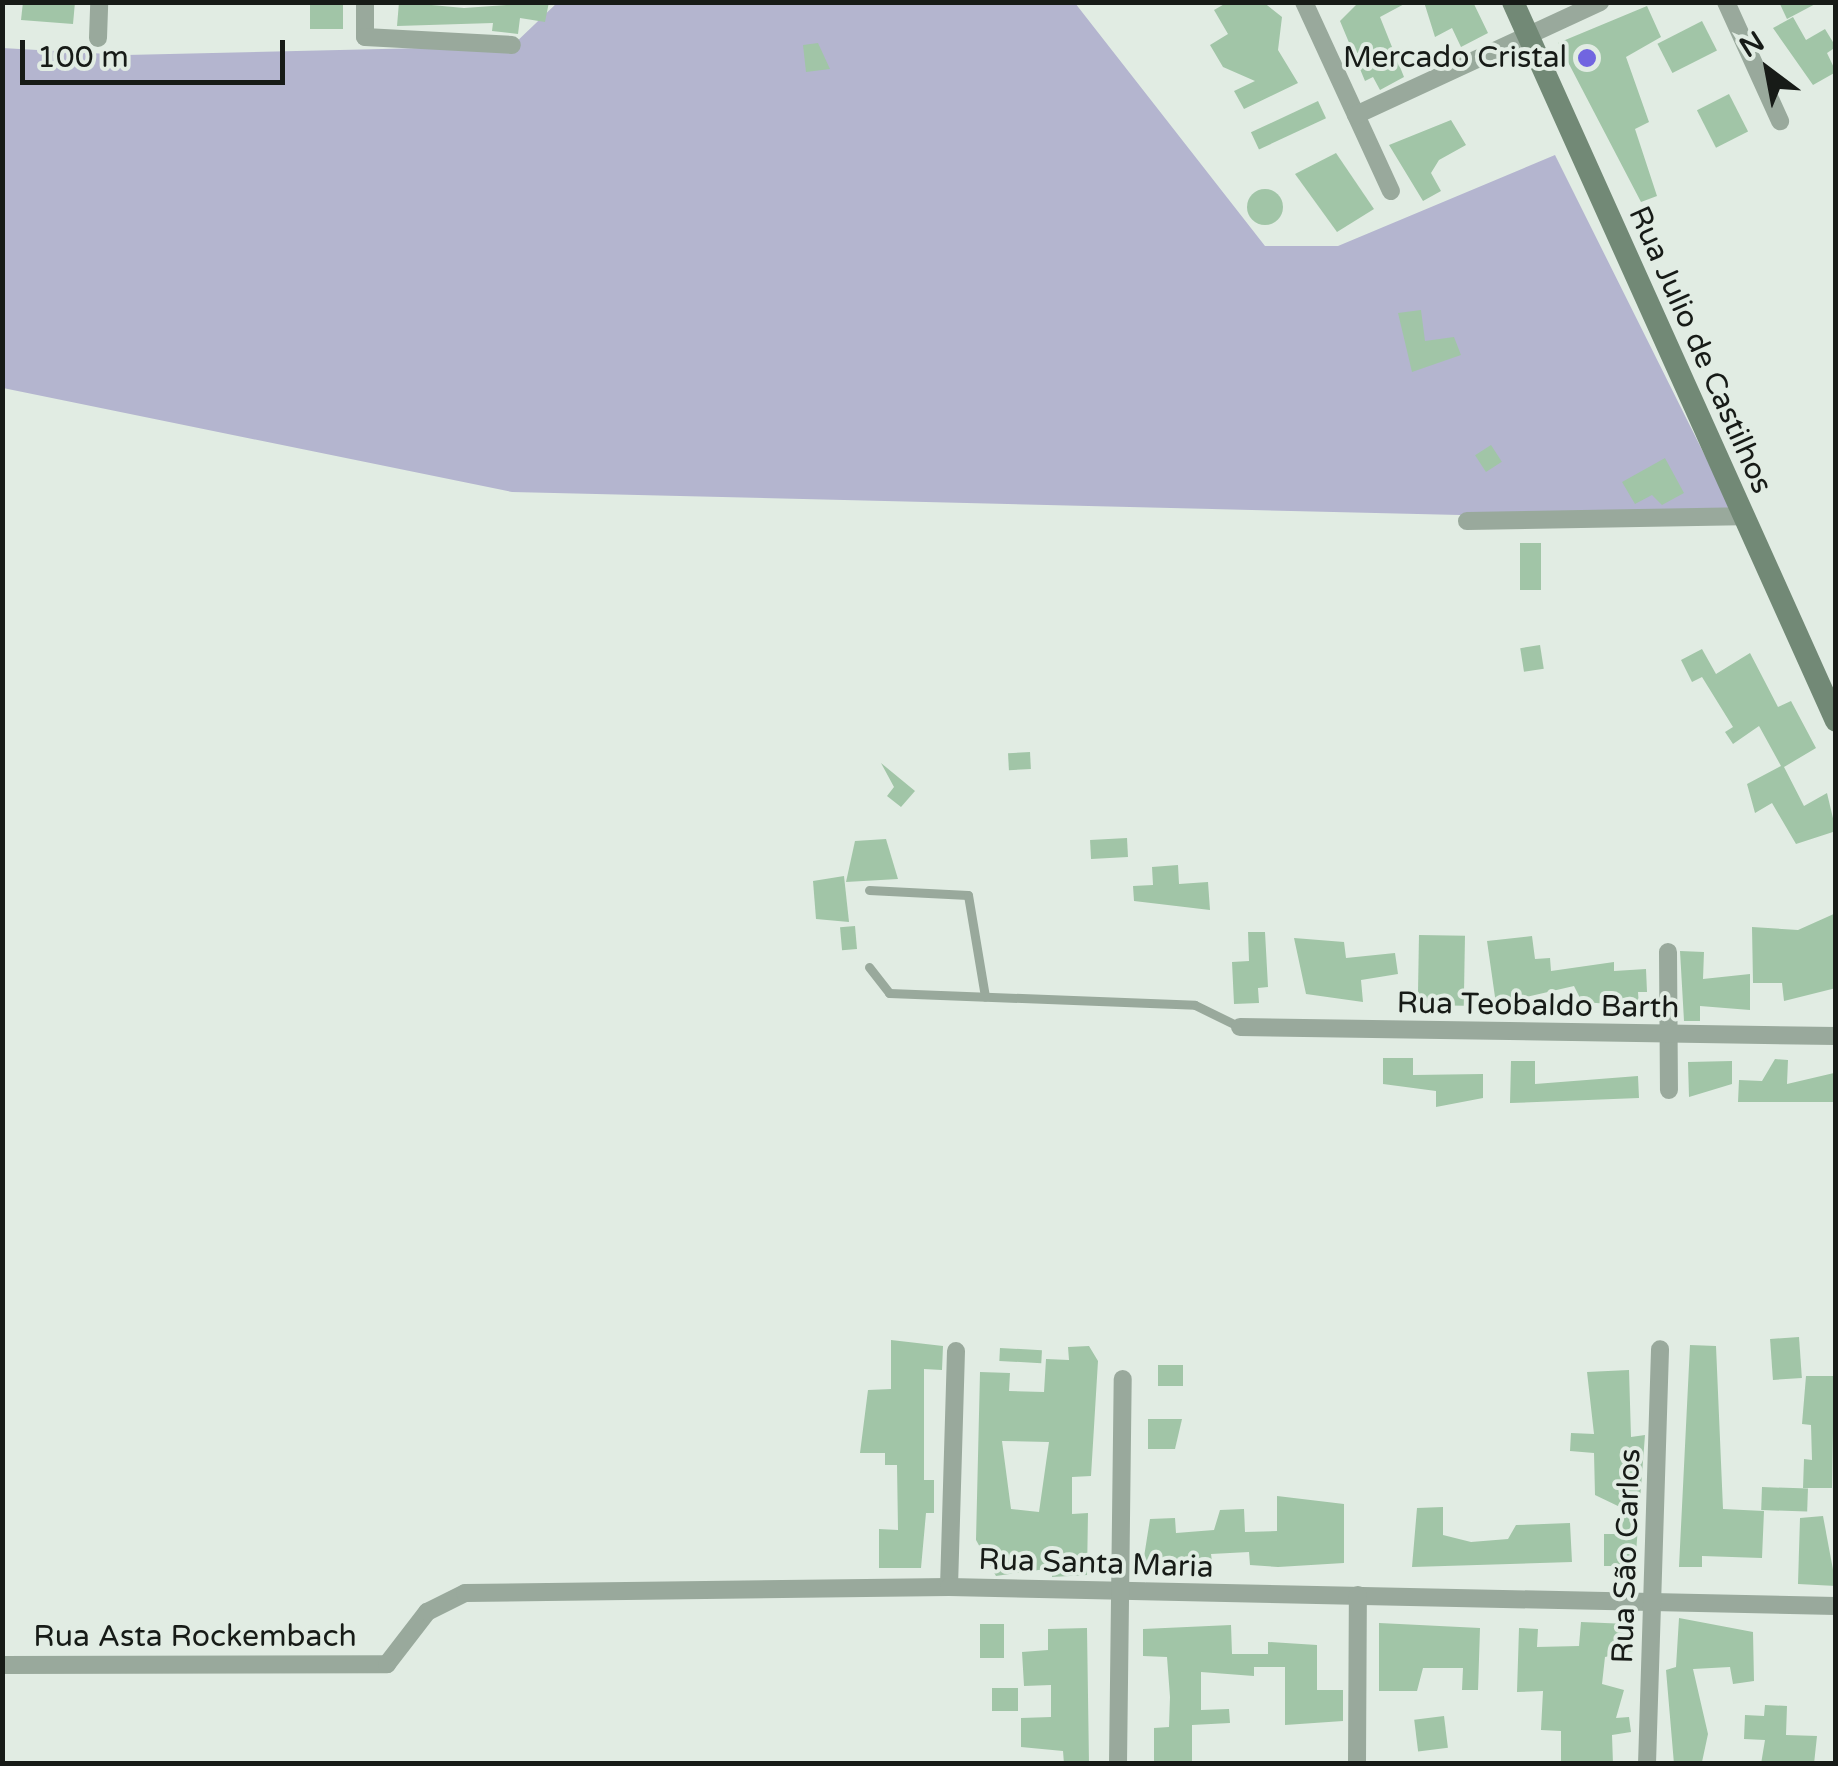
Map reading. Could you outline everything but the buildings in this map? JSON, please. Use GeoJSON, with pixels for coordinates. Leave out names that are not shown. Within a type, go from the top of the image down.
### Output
{"type":"FeatureCollection","features":[{"type":"Feature","properties":{"kind":"main road","name":"Rua Julio de Castilhos"},"geometry":{"type":"LineString","coordinates":[[1513,2],[1740,516],[1836,720]]}},
{"type":"Feature","properties":{"kind":"street"},"geometry":{"type":"LineString","coordinates":[[98,38],[99,2]]}},
{"type":"Feature","properties":{"kind":"street"},"geometry":{"type":"LineString","coordinates":[[364,2],[365,37],[512,45]]}},
{"type":"Feature","properties":{"kind":"street"},"geometry":{"type":"LineString","coordinates":[[1304,2],[1392,191]]}},
{"type":"Feature","properties":{"kind":"street"},"geometry":{"type":"LineString","coordinates":[[1356,115],[1600,2]]}},
{"type":"Feature","properties":{"kind":"street"},"geometry":{"type":"LineString","coordinates":[[1726,2],[1780,121]]}},
{"type":"Feature","properties":{"kind":"street"},"geometry":{"type":"LineString","coordinates":[[1466,522],[1740,516]]}},
{"type":"Feature","properties":{"kind":"street"},"geometry":{"type":"LineString","coordinates":[[1668,952],[1670,1090]]}},
{"type":"Feature","properties":{"kind":"street","name":"Rua Teobaldo Barth"},"geometry":{"type":"LineString","coordinates":[[1240,1027],[1836,1036]]}},
{"type":"Feature","properties":{"kind":"street","name":"Rua São Carlos"},"geometry":{"type":"LineString","coordinates":[[1647,1764],[1660,1349]]}},
{"type":"Feature","properties":{"kind":"street"},"geometry":{"type":"LineString","coordinates":[[949,1588],[956,1351]]}},
{"type":"Feature","properties":{"kind":"street"},"geometry":{"type":"LineString","coordinates":[[1118,1764],[1113,1596],[1123,1379]]}},
{"type":"Feature","properties":{"kind":"street","name":"Rua Santa Maria"},"geometry":{"type":"LineString","coordinates":[[388,1664],[427,1612],[465,1593],[949,1588],[1113,1596],[1358,1595],[1836,1606]]}},
{"type":"Feature","properties":{"kind":"street"},"geometry":{"type":"LineString","coordinates":[[1357,1764],[1358,1595]]}},
{"type":"Feature","properties":{"kind":"street","name":"Rua Asta Rockembach"},"geometry":{"type":"LineString","coordinates":[[2,1665],[388,1664]]}},
{"type":"Feature","properties":{"kind":"lane"},"geometry":{"type":"LineString","coordinates":[[869,890],[968,896],[985,997]]}},
{"type":"Feature","properties":{"kind":"lane"},"geometry":{"type":"LineString","coordinates":[[870,967],[889,993],[1195,1005],[1240,1027]]}},
{"type":"Feature","properties":{"kind":"shaded area"},"geometry":{"type":"Polygon","coordinates":[[[558,2],[1075,3],[1265,246],[1338,246],[1555,155],[1732,510],[1460,515],[512,492],[3,388],[2,48],[126,55],[512,46],[558,2]]]}},
{"type":"Feature","properties":{"kind":"place","name":"Mercado Cristal"},"geometry":{"type":"Point","coordinates":[1587,58]}}]}
